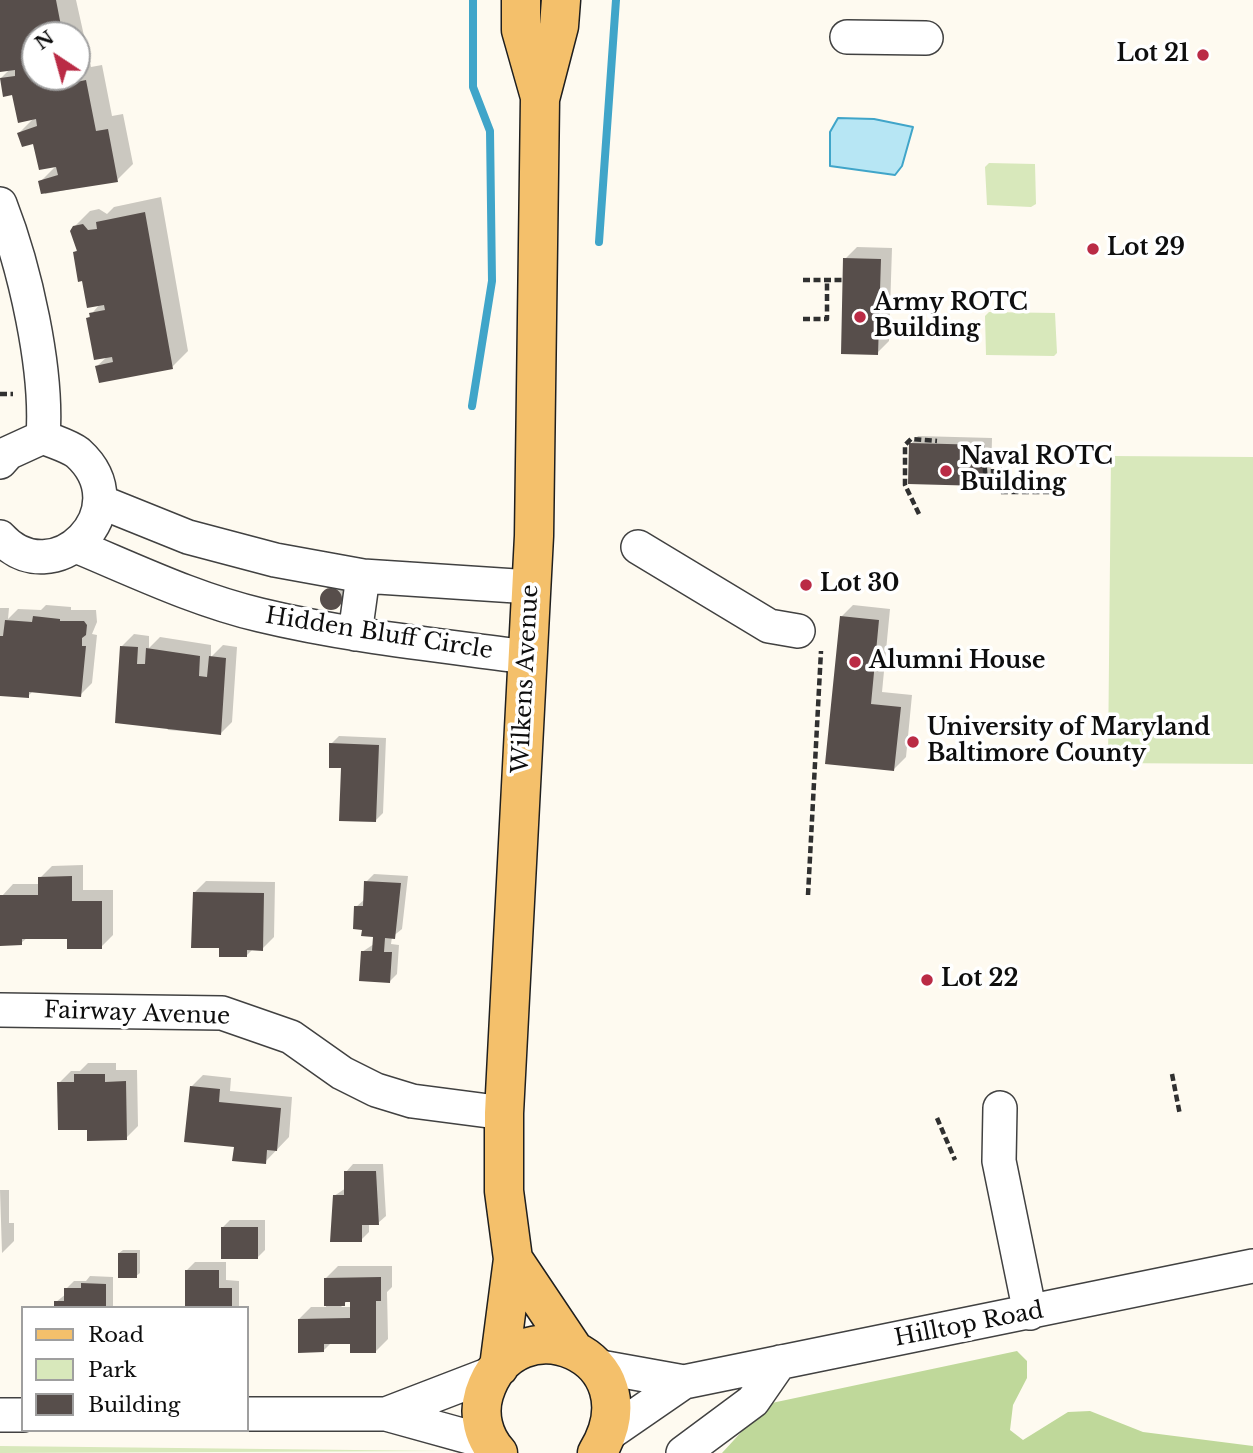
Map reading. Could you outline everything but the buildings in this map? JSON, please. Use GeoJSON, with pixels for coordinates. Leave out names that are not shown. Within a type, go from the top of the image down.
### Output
{"type":"FeatureCollection","features":[{"type":"Feature","properties":{"kind":"main road","name":"Wilkens Avenue"},"geometry":{"type":"LineString","coordinates":[[521,0],[521,30],[540,99]]}},
{"type":"Feature","properties":{"kind":"main road","name":"Wilkens Avenue"},"geometry":{"type":"LineString","coordinates":[[493,1449],[480,1408],[494,1371],[513,1259],[504,1191],[504,1114],[534,522],[540,99],[559,26],[561,0]]}},
{"type":"Feature","properties":{"kind":"main road","name":"Wilkens Avenue"},"geometry":{"type":"LineString","coordinates":[[513,1259],[584,1358],[606,1378],[614,1405],[604,1443]]}},
{"type":"Feature","properties":{"kind":"main road"},"geometry":{"type":"LineString","coordinates":[[494,1371],[516,1351],[541,1344],[584,1358]]}},
{"type":"Feature","properties":{"kind":"street"},"geometry":{"type":"LineString","coordinates":[[847,37],[926,38]]}},
{"type":"Feature","properties":{"kind":"street"},"geometry":{"type":"LineString","coordinates":[[0,204],[11,232],[42,380],[45,411],[43,437]]}},
{"type":"Feature","properties":{"kind":"street"},"geometry":{"type":"LineString","coordinates":[[0,462],[8,453],[43,437],[76,451],[93,470],[101,502],[92,530],[76,546],[57,555],[42,557],[23,553],[0,537]]}},
{"type":"Feature","properties":{"kind":"street"},"geometry":{"type":"LineString","coordinates":[[101,502],[188,537],[275,560],[363,576],[531,587]]}},
{"type":"Feature","properties":{"kind":"street"},"geometry":{"type":"LineString","coordinates":[[171,586],[188,537]]}},
{"type":"Feature","properties":{"kind":"street","name":"Hidden Bluff Circle"},"geometry":{"type":"LineString","coordinates":[[76,546],[171,586],[258,615],[355,634],[527,657]]}},
{"type":"Feature","properties":{"kind":"street"},"geometry":{"type":"LineString","coordinates":[[638,547],[769,626],[810,639]]}},
{"type":"Feature","properties":{"kind":"street"},"geometry":{"type":"LineString","coordinates":[[355,634],[363,576]]}},
{"type":"Feature","properties":{"kind":"street","name":"Fairway Avenue"},"geometry":{"type":"LineString","coordinates":[[0,1010],[222,1013],[291,1037],[342,1073],[376,1090],[412,1101],[504,1114]]}},
{"type":"Feature","properties":{"kind":"street"},"geometry":{"type":"LineString","coordinates":[[1000,1108],[999,1161],[1030,1313]]}},
{"type":"Feature","properties":{"kind":"street","name":"Hilltop Road"},"geometry":{"type":"LineString","coordinates":[[584,1358],[684,1382],[1253,1266]]}},
{"type":"Feature","properties":{"kind":"street"},"geometry":{"type":"LineString","coordinates":[[683,1453],[753,1401],[780,1362]]}},
{"type":"Feature","properties":{"kind":"street"},"geometry":{"type":"LineString","coordinates":[[386,1414],[494,1371]]}},
{"type":"Feature","properties":{"kind":"street","name":"Hilltop Road"},"geometry":{"type":"LineString","coordinates":[[604,1443],[684,1382]]}},
{"type":"Feature","properties":{"kind":"street"},"geometry":{"type":"LineString","coordinates":[[248,1414],[386,1414],[493,1449]]}},
{"type":"Feature","properties":{"kind":"street"},"geometry":{"type":"LineString","coordinates":[[0,1415],[21,1415]]}},
{"type":"Feature","properties":{"kind":"path"},"geometry":{"type":"LineString","coordinates":[[803,280],[842,280]]}},
{"type":"Feature","properties":{"kind":"path"},"geometry":{"type":"LineString","coordinates":[[803,319],[827,319],[827,281]]}},
{"type":"Feature","properties":{"kind":"path"},"geometry":{"type":"LineString","coordinates":[[919,514],[905,485],[905,445],[911,439],[937,441]]}},
{"type":"Feature","properties":{"kind":"path"},"geometry":{"type":"LineString","coordinates":[[984,457],[986,484],[993,484],[993,457],[1000,457],[999,492],[1050,492]]}},
{"type":"Feature","properties":{"kind":"path"},"geometry":{"type":"LineString","coordinates":[[808,895],[810,639]]}},
{"type":"Feature","properties":{"kind":"path"},"geometry":{"type":"LineString","coordinates":[[1172,1074],[1180,1115]]}},
{"type":"Feature","properties":{"kind":"path"},"geometry":{"type":"LineString","coordinates":[[937,1118],[955,1160]]}},
{"type":"Feature","properties":{"kind":"green space"},"geometry":{"type":"Polygon","coordinates":[[[989,163],[1035,164],[1036,204],[1031,207],[987,205],[985,167],[989,163]]]}},
{"type":"Feature","properties":{"kind":"green space"},"geometry":{"type":"Polygon","coordinates":[[[989,312],[1055,313],[1057,353],[1054,356],[986,355],[985,316],[989,312]]]}},
{"type":"Feature","properties":{"kind":"green space"},"geometry":{"type":"Polygon","coordinates":[[[1111,456],[1253,457],[1253,764],[1108,763],[1111,456]]]}},
{"type":"Feature","properties":{"kind":"green space"},"geometry":{"type":"Polygon","coordinates":[[[1017,1351],[1027,1361],[1027,1378],[1013,1405],[1010,1430],[1023,1440],[1068,1412],[1090,1411],[1143,1432],[1253,1446],[1253,1453],[722,1453],[767,1404],[1017,1351]]]}},
{"type":"Feature","properties":{"kind":"green space"},"geometry":{"type":"Polygon","coordinates":[[[0,1446],[444,1451],[0,1453],[0,1446]]]}},
{"type":"Feature","properties":{"kind":"water"},"geometry":{"type":"Polygon","coordinates":[[[838,118],[874,119],[913,127],[902,166],[895,175],[830,166],[830,132],[838,118]]]}},
{"type":"Feature","properties":{"kind":"waterway"},"geometry":{"type":"LineString","coordinates":[[472,406],[492,281],[490,131],[473,87],[473,0]]}},
{"type":"Feature","properties":{"kind":"waterway"},"geometry":{"type":"LineString","coordinates":[[599,242],[616,0]]}},
{"type":"Feature","properties":{"kind":"place","name":"Lot 21"},"geometry":{"type":"Point","coordinates":[1203,55]}},
{"type":"Feature","properties":{"kind":"place","name":"Lot 29"},"geometry":{"type":"Point","coordinates":[1093,249]}},
{"type":"Feature","properties":{"kind":"place","name":"Army ROTC Building"},"geometry":{"type":"Point","coordinates":[860,317]}},
{"type":"Feature","properties":{"kind":"place","name":"Naval ROTC Building"},"geometry":{"type":"Point","coordinates":[946,471]}},
{"type":"Feature","properties":{"kind":"place","name":"Lot 30"},"geometry":{"type":"Point","coordinates":[806,585]}},
{"type":"Feature","properties":{"kind":"place","name":"Alumni House"},"geometry":{"type":"Point","coordinates":[855,662]}},
{"type":"Feature","properties":{"kind":"place","name":"University of Maryland Baltimore County"},"geometry":{"type":"Point","coordinates":[913,742]}},
{"type":"Feature","properties":{"kind":"place","name":"Lot 22"},"geometry":{"type":"Point","coordinates":[927,980]}}]}
